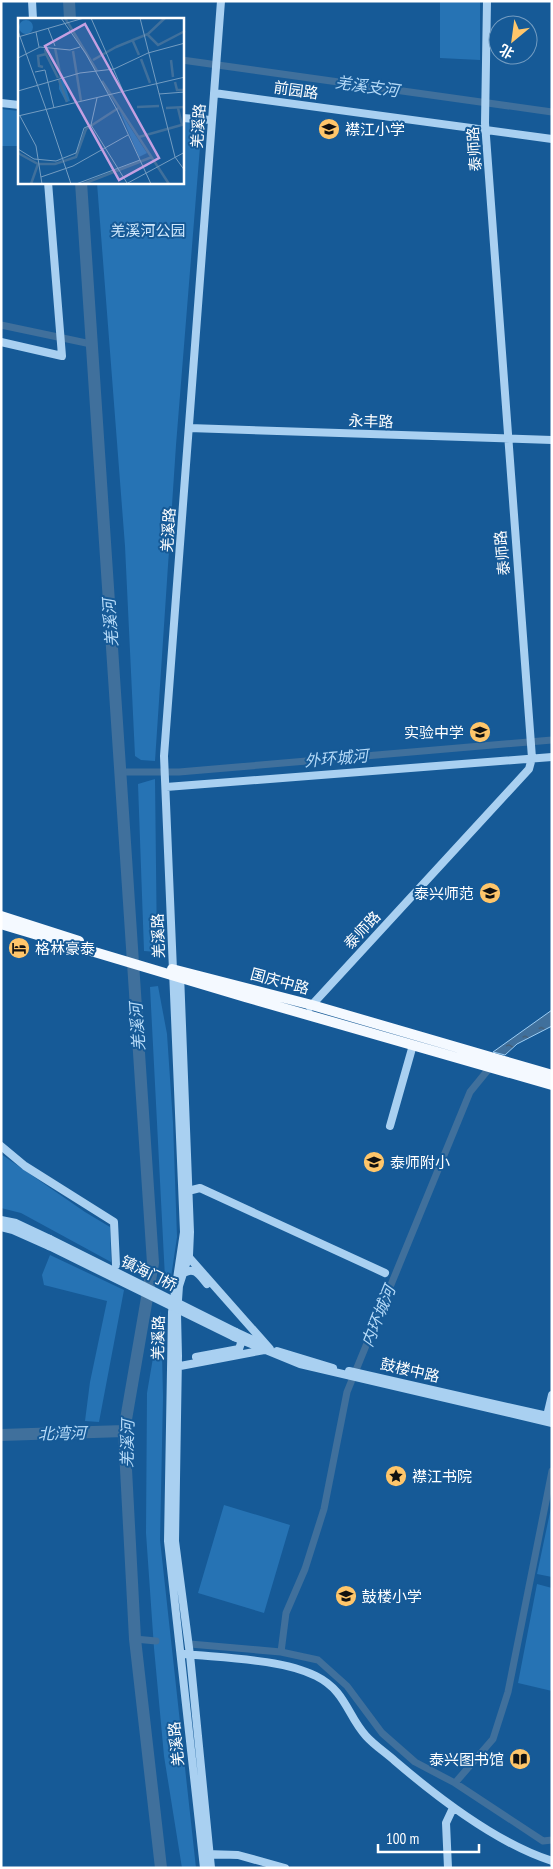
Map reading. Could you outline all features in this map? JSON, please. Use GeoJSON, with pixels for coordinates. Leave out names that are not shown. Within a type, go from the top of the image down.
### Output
{"type":"FeatureCollection","features":[{"type":"Feature","properties":{"kind":"main road"},"geometry":{"type":"LineString","coordinates":[[1,916],[99,950]]}},
{"type":"Feature","properties":{"kind":"main road"},"geometry":{"type":"LineString","coordinates":[[1,924],[99,950]]}},
{"type":"Feature","properties":{"kind":"main road","name":"国庆中路"},"geometry":{"type":"LineString","coordinates":[[99,950],[177,973],[312,1005],[482,1060]]}},
{"type":"Feature","properties":{"kind":"main road","name":"国庆中路"},"geometry":{"type":"LineString","coordinates":[[177,973],[304,1014],[413,1045],[552,1075]]}},
{"type":"Feature","properties":{"kind":"main road","name":"国庆中路"},"geometry":{"type":"LineString","coordinates":[[500,1064],[552,1085]]}},
{"type":"Feature","properties":{"kind":"street"},"geometry":{"type":"LineString","coordinates":[[32,1],[33,18]]}},
{"type":"Feature","properties":{"kind":"street","name":"羌溪路"},"geometry":{"type":"LineString","coordinates":[[211,1868],[206,1854],[180,1654],[168,1541],[174,1364],[177,1314],[180,1286],[184,1273],[185,1254],[185,1192],[177,973],[164,756],[221,1]]}},
{"type":"Feature","properties":{"kind":"street","name":"泰师路"},"geometry":{"type":"LineString","coordinates":[[304,1014],[529,769],[532,754],[507,439],[486,127],[487,1]]}},
{"type":"Feature","properties":{"kind":"street","name":"前园路"},"geometry":{"type":"LineString","coordinates":[[215,90],[486,127],[552,139]]}},
{"type":"Feature","properties":{"kind":"street"},"geometry":{"type":"LineString","coordinates":[[1,104],[18,105]]}},
{"type":"Feature","properties":{"kind":"street"},"geometry":{"type":"LineString","coordinates":[[184,118],[212,120]]}},
{"type":"Feature","properties":{"kind":"street"},"geometry":{"type":"LineString","coordinates":[[1,342],[62,356],[48,184]]}},
{"type":"Feature","properties":{"kind":"street","name":"永丰路"},"geometry":{"type":"LineString","coordinates":[[189,428],[552,440]]}},
{"type":"Feature","properties":{"kind":"street"},"geometry":{"type":"LineString","coordinates":[[166,787],[532,754],[552,757]]}},
{"type":"Feature","properties":{"kind":"street"},"geometry":{"type":"LineString","coordinates":[[390,1126],[413,1045]]}},
{"type":"Feature","properties":{"kind":"street"},"geometry":{"type":"LineString","coordinates":[[1,1146],[25,1166],[114,1222],[116,1266]]}},
{"type":"Feature","properties":{"kind":"street"},"geometry":{"type":"LineString","coordinates":[[185,1192],[200,1188],[385,1273]]}},
{"type":"Feature","properties":{"kind":"street"},"geometry":{"type":"LineString","coordinates":[[1,1220],[16,1224],[49,1243]]}},
{"type":"Feature","properties":{"kind":"street"},"geometry":{"type":"LineString","coordinates":[[1,1227],[49,1243]]}},
{"type":"Feature","properties":{"kind":"street","name":"镇海门桥"},"geometry":{"type":"LineString","coordinates":[[49,1243],[300,1364],[353,1375]]}},
{"type":"Feature","properties":{"kind":"street"},"geometry":{"type":"LineString","coordinates":[[185,1254],[266,1349]]}},
{"type":"Feature","properties":{"kind":"street","name":"羌溪路"},"geometry":{"type":"LineString","coordinates":[[185,1254],[174,1287],[175,1540],[190,1655],[206,1854],[204,1868]]}},
{"type":"Feature","properties":{"kind":"street"},"geometry":{"type":"LineString","coordinates":[[174,1364],[239,1349],[239,1336],[249,1330],[196,1271],[189,1270],[184,1273]]}},
{"type":"Feature","properties":{"kind":"street"},"geometry":{"type":"LineString","coordinates":[[174,1364],[266,1349]]}},
{"type":"Feature","properties":{"kind":"street"},"geometry":{"type":"LineString","coordinates":[[353,1375],[552,1423]]}},
{"type":"Feature","properties":{"kind":"street","name":"鼓楼中路"},"geometry":{"type":"LineString","coordinates":[[353,1375],[550,1416]]}},
{"type":"Feature","properties":{"kind":"street"},"geometry":{"type":"LineString","coordinates":[[550,1416],[552,1395]]}},
{"type":"Feature","properties":{"kind":"street"},"geometry":{"type":"LineString","coordinates":[[180,1654],[291,1666],[317,1676],[341,1696],[365,1736],[453,1808],[529,1853],[552,1861]]}},
{"type":"Feature","properties":{"kind":"street"},"geometry":{"type":"LineString","coordinates":[[448,1868],[446,1823],[453,1808]]}},
{"type":"Feature","properties":{"kind":"street"},"geometry":{"type":"LineString","coordinates":[[206,1854],[238,1855],[285,1868]]}},
{"type":"Feature","properties":{"kind":"green space"},"geometry":{"type":"Polygon","coordinates":[[[440,1],[480,1],[480,60],[440,58],[440,1]]]}},
{"type":"Feature","properties":{"kind":"green space"},"geometry":{"type":"Polygon","coordinates":[[[1,109],[18,111],[18,146],[1,146],[1,109]]]}},
{"type":"Feature","properties":{"kind":"green space","name":"羌溪河公园"},"geometry":{"type":"Polygon","coordinates":[[[184,122],[202,122],[176,445],[155,761],[141,760],[135,756],[125,546],[97,184],[184,184],[184,122]]]}},
{"type":"Feature","properties":{"kind":"green space"},"geometry":{"type":"Polygon","coordinates":[[[155,779],[157,952],[144,951],[138,784],[155,779]]]}},
{"type":"Feature","properties":{"kind":"green space"},"geometry":{"type":"Polygon","coordinates":[[[158,986],[167,1034],[173,1123],[177,1237],[171,1277],[165,1278],[150,987],[158,986]]]}},
{"type":"Feature","properties":{"kind":"green space"},"geometry":{"type":"Polygon","coordinates":[[[1,1154],[110,1227],[111,1262],[21,1213],[1,1208],[1,1154]]]}},
{"type":"Feature","properties":{"kind":"green space"},"geometry":{"type":"Polygon","coordinates":[[[50,1255],[124,1290],[99,1422],[85,1421],[90,1382],[107,1301],[44,1285],[42,1275],[50,1255]]]}},
{"type":"Feature","properties":{"kind":"green space"},"geometry":{"type":"Polygon","coordinates":[[[161,1311],[163,1397],[160,1540],[196,1868],[182,1868],[164,1756],[146,1533],[147,1393],[161,1311]]]}},
{"type":"Feature","properties":{"kind":"green space"},"geometry":{"type":"Polygon","coordinates":[[[552,1503],[552,1577],[537,1574],[552,1503]]]}},
{"type":"Feature","properties":{"kind":"green space"},"geometry":{"type":"Polygon","coordinates":[[[224,1505],[290,1525],[264,1613],[198,1593],[224,1505]]]}},
{"type":"Feature","properties":{"kind":"green space"},"geometry":{"type":"Polygon","coordinates":[[[537,1584],[552,1588],[552,1691],[518,1683],[537,1584]]]}},
{"type":"Feature","properties":{"kind":"water"},"geometry":{"type":"Polygon","coordinates":[[[552,1010],[552,1026],[517,1044],[505,1055],[493,1052],[552,1010]]]}},
{"type":"Feature","properties":{"kind":"waterway","name":"羌溪河"},"geometry":{"type":"LineString","coordinates":[[69,1],[70,18]]}},
{"type":"Feature","properties":{"kind":"waterway","name":"羌溪支河"},"geometry":{"type":"LineString","coordinates":[[184,60],[552,112]]}},
{"type":"Feature","properties":{"kind":"waterway","name":"羌溪河"},"geometry":{"type":"LineString","coordinates":[[81,184],[153,1263],[124,1431],[135,1639],[161,1868]]}},
{"type":"Feature","properties":{"kind":"waterway"},"geometry":{"type":"LineString","coordinates":[[1,325],[91,344]]}},
{"type":"Feature","properties":{"kind":"waterway","name":"外环城河"},"geometry":{"type":"LineString","coordinates":[[119,772],[179,772],[552,740]]}},
{"type":"Feature","properties":{"kind":"waterway","name":"内环城河"},"geometry":{"type":"LineString","coordinates":[[281,1652],[286,1613],[305,1569],[324,1509],[347,1392],[470,1092],[492,1065]]}},
{"type":"Feature","properties":{"kind":"waterway","name":"北湾河"},"geometry":{"type":"LineString","coordinates":[[1,1435],[124,1431]]}},
{"type":"Feature","properties":{"kind":"waterway"},"geometry":{"type":"LineString","coordinates":[[455,1783],[493,1739],[508,1692],[552,1471]]}},
{"type":"Feature","properties":{"kind":"waterway"},"geometry":{"type":"LineString","coordinates":[[135,1639],[156,1641]]}},
{"type":"Feature","properties":{"kind":"waterway"},"geometry":{"type":"LineString","coordinates":[[190,1644],[281,1652],[318,1660],[347,1686],[382,1733],[415,1762],[455,1783],[543,1841],[552,1840]]}},
{"type":"Feature","properties":{"kind":"place","name":"襟江小学"},"geometry":{"type":"Point","coordinates":[329,129]}},
{"type":"Feature","properties":{"kind":"place","name":"实验中学"},"geometry":{"type":"Point","coordinates":[480,732]}},
{"type":"Feature","properties":{"kind":"place","name":"泰兴师范"},"geometry":{"type":"Point","coordinates":[490,893]}},
{"type":"Feature","properties":{"kind":"place","name":"格林豪泰"},"geometry":{"type":"Point","coordinates":[19,948]}},
{"type":"Feature","properties":{"kind":"place","name":"泰师附小"},"geometry":{"type":"Point","coordinates":[374,1162]}},
{"type":"Feature","properties":{"kind":"place","name":"襟江书院"},"geometry":{"type":"Point","coordinates":[396,1476]}},
{"type":"Feature","properties":{"kind":"place","name":"鼓楼小学"},"geometry":{"type":"Point","coordinates":[346,1596]}},
{"type":"Feature","properties":{"kind":"place","name":"泰兴图书馆"},"geometry":{"type":"Point","coordinates":[520,1759]}}]}
